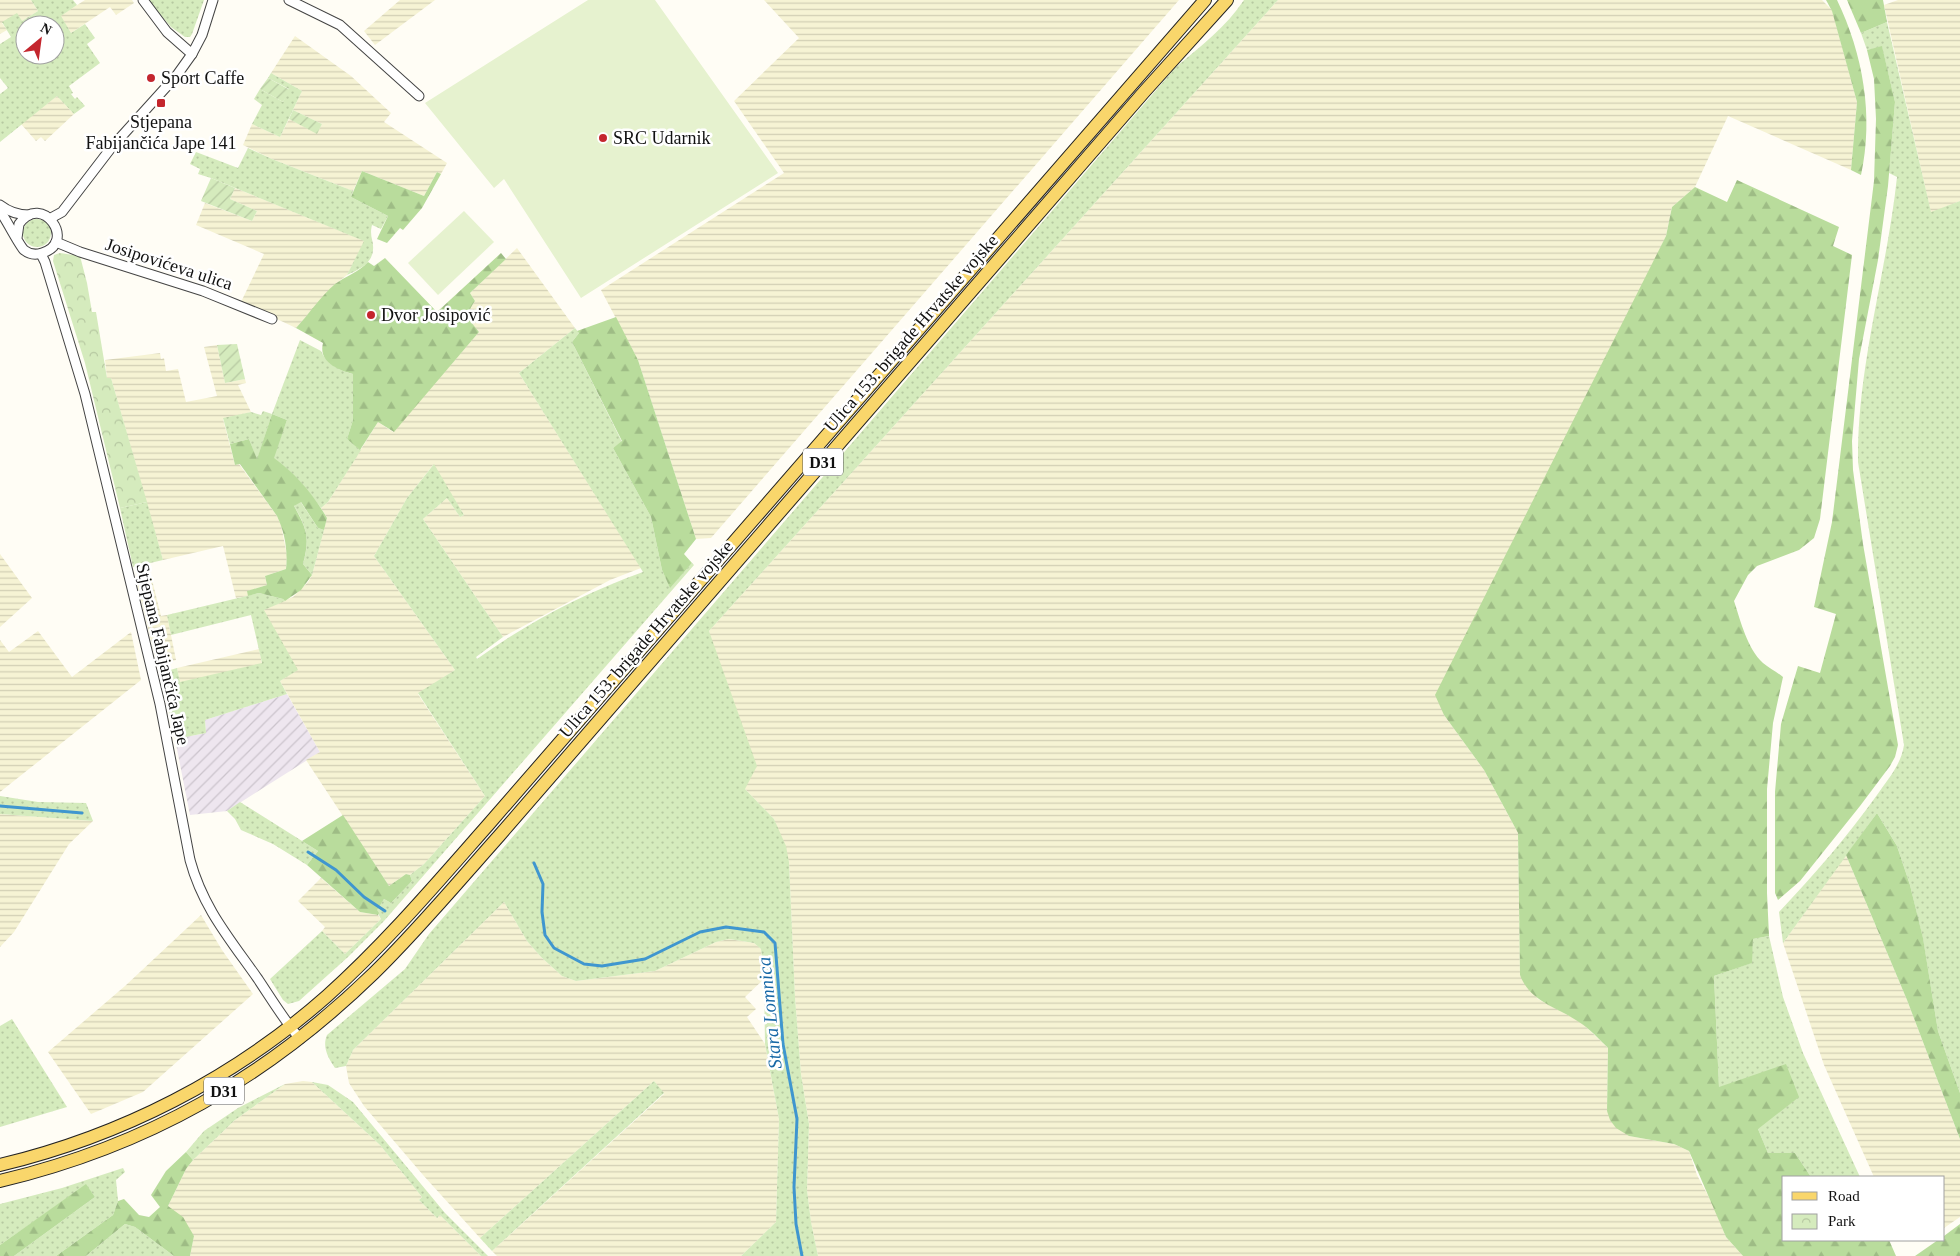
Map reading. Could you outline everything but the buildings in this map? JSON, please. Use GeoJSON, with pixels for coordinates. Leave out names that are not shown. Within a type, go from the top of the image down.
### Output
{"type":"FeatureCollection","features":[{"type":"Feature","properties":{"kind":"main road","name":"Ulica 153. brigade Hrvatske vojske"},"geometry":{"type":"LineString","coordinates":[[0,1165],[72,1145],[136,1120],[217,1077],[255,1053],[290,1027],[364,961],[409,915],[1205,0]]}},
{"type":"Feature","properties":{"kind":"main road","name":"Ulica 153. brigade Hrvatske vojske"},"geometry":{"type":"LineString","coordinates":[[0,1181],[76,1160],[141,1134],[227,1089],[300,1039],[375,972],[420,925],[1144,92],[1227,0]]}},
{"type":"Feature","properties":{"kind":"street"},"geometry":{"type":"LineString","coordinates":[[143,0],[167,32],[192,54]]}},
{"type":"Feature","properties":{"kind":"street"},"geometry":{"type":"LineString","coordinates":[[51,218],[62,212],[111,148],[176,75],[192,54],[202,35],[213,0]]}},
{"type":"Feature","properties":{"kind":"street"},"geometry":{"type":"LineString","coordinates":[[289,0],[340,25],[418,96]]}},
{"type":"Feature","properties":{"kind":"street"},"geometry":{"type":"LineString","coordinates":[[0,205],[9,212],[22,215],[38,213],[51,218],[56,228],[56,242],[41,254],[32,254],[25,251],[0,211]]}},
{"type":"Feature","properties":{"kind":"street"},"geometry":{"type":"LineString","coordinates":[[17,238],[19,224],[30,215]]}},
{"type":"Feature","properties":{"kind":"street","name":"Josipovićeva ulica"},"geometry":{"type":"LineString","coordinates":[[56,242],[80,252],[203,291],[272,318]]}},
{"type":"Feature","properties":{"kind":"street","name":"Stjepana Fabijančića Jape"},"geometry":{"type":"LineString","coordinates":[[41,254],[85,394],[160,704],[190,860],[197,884],[222,931],[300,1039]]}},
{"type":"Feature","properties":{"kind":"shaded area"},"geometry":{"type":"Polygon","coordinates":[[[0,0],[31,0],[38,11],[32,15],[15,15],[15,22],[2,23],[7,30],[0,34],[0,0]]]}},
{"type":"Feature","properties":{"kind":"shaded area"},"geometry":{"type":"Polygon","coordinates":[[[85,0],[132,0],[134,3],[116,15],[110,7],[71,33],[65,24],[65,15],[62,15],[85,0]]]}},
{"type":"Feature","properties":{"kind":"shaded area"},"geometry":{"type":"Polygon","coordinates":[[[400,0],[435,0],[375,45],[364,31],[400,0]]]}},
{"type":"Feature","properties":{"kind":"shaded area"},"geometry":{"type":"Polygon","coordinates":[[[764,0],[1179,0],[711,538],[696,539],[638,360],[601,290],[784,173],[734,101],[799,38],[764,0]]]}},
{"type":"Feature","properties":{"kind":"shaded area"},"geometry":{"type":"Polygon","coordinates":[[[1278,0],[1822,0],[1832,10],[1857,102],[1851,170],[1728,116],[1695,187],[1672,207],[1666,236],[1444,715],[1484,770],[1518,833],[1520,975],[1538,999],[1581,1022],[1608,1048],[1607,1111],[1629,1136],[1674,1144],[1689,1151],[1697,1175],[1712,1203],[1726,1237],[1743,1256],[818,1256],[807,1190],[809,1124],[801,1074],[795,997],[789,862],[774,819],[745,789],[709,631],[1278,0]]]}},
{"type":"Feature","properties":{"kind":"shaded area"},"geometry":{"type":"Polygon","coordinates":[[[1898,0],[1960,0],[1960,201],[1931,213],[1884,5],[1898,0]]]}},
{"type":"Feature","properties":{"kind":"shaded area"},"geometry":{"type":"Polygon","coordinates":[[[295,36],[351,76],[391,113],[384,122],[447,163],[441,174],[437,172],[424,196],[362,171],[353,191],[272,159],[243,145],[252,124],[280,137],[289,119],[317,133],[322,124],[293,110],[302,91],[271,73],[295,36]]]}},
{"type":"Feature","properties":{"kind":"shaded area"},"geometry":{"type":"Polygon","coordinates":[[[57,96],[74,114],[45,141],[41,137],[36,141],[21,124],[57,96]]]}},
{"type":"Feature","properties":{"kind":"shaded area"},"geometry":{"type":"Polygon","coordinates":[[[235,188],[365,241],[347,275],[333,286],[296,328],[241,302],[264,254],[196,225],[205,203],[252,221],[257,211],[230,199],[235,188]]]}},
{"type":"Feature","properties":{"kind":"shaded area"},"geometry":{"type":"Polygon","coordinates":[[[517,248],[575,328],[519,373],[641,568],[610,580],[503,637],[423,519],[447,498],[460,517],[464,515],[433,465],[407,498],[374,556],[455,670],[418,694],[485,796],[424,864],[410,875],[406,874],[389,886],[306,760],[320,752],[280,681],[297,670],[263,610],[293,597],[308,582],[312,575],[327,518],[321,508],[328,502],[378,422],[393,432],[479,332],[468,319],[468,311],[475,301],[470,293],[517,248]]]}},
{"type":"Feature","properties":{"kind":"shaded area"},"geometry":{"type":"Polygon","coordinates":[[[217,345],[225,383],[245,379],[246,383],[238,385],[251,412],[223,419],[235,465],[239,464],[277,516],[281,525],[287,555],[286,569],[265,576],[267,585],[248,591],[248,596],[236,598],[223,546],[163,560],[111,378],[107,378],[105,360],[160,353],[161,359],[164,358],[166,371],[178,369],[186,402],[217,396],[204,347],[217,345]]]}},
{"type":"Feature","properties":{"kind":"shaded area"},"geometry":{"type":"Polygon","coordinates":[[[0,554],[32,598],[0,627],[0,554]]]}},
{"type":"Feature","properties":{"kind":"shaded area"},"geometry":{"type":"Polygon","coordinates":[[[150,572],[161,616],[167,615],[176,660],[157,665],[136,579],[150,572]]]}},
{"type":"Feature","properties":{"kind":"shaded area"},"geometry":{"type":"Polygon","coordinates":[[[38,631],[72,677],[131,632],[141,680],[0,792],[0,640],[9,652],[38,631]]]}},
{"type":"Feature","properties":{"kind":"shaded area"},"geometry":{"type":"Polygon","coordinates":[[[259,649],[262,664],[180,683],[177,668],[259,649]]]}},
{"type":"Feature","properties":{"kind":"shaded area"},"geometry":{"type":"Polygon","coordinates":[[[287,694],[320,752],[227,811],[190,815],[175,739],[206,733],[205,720],[287,694]]]}},
{"type":"Feature","properties":{"kind":"shaded area"},"geometry":{"type":"Polygon","coordinates":[[[0,814],[93,821],[69,844],[14,932],[0,947],[0,814]]]}},
{"type":"Feature","properties":{"kind":"shaded area"},"geometry":{"type":"Polygon","coordinates":[[[1846,855],[1907,1000],[1960,1139],[1960,1217],[1945,1227],[1945,1176],[1874,1176],[1824,1065],[1783,943],[1846,855]]]}},
{"type":"Feature","properties":{"kind":"shaded area"},"geometry":{"type":"Polygon","coordinates":[[[321,878],[360,912],[378,915],[381,919],[345,954],[322,931],[325,927],[298,901],[321,878]]]}},
{"type":"Feature","properties":{"kind":"shaded area"},"geometry":{"type":"Polygon","coordinates":[[[504,902],[527,941],[541,957],[562,976],[576,981],[655,971],[716,942],[729,939],[754,943],[761,949],[764,979],[745,997],[756,1009],[747,1017],[765,1044],[779,1119],[776,1222],[741,1256],[497,1256],[492,1251],[664,1094],[654,1081],[480,1238],[364,1106],[349,1083],[346,1066],[353,1050],[504,902]]]}},
{"type":"Feature","properties":{"kind":"shaded area"},"geometry":{"type":"Polygon","coordinates":[[[201,915],[222,950],[253,994],[143,1092],[91,1114],[48,1052],[125,986],[201,915]]]}},
{"type":"Feature","properties":{"kind":"shaded area"},"geometry":{"type":"Polygon","coordinates":[[[303,1081],[312,1082],[380,1145],[422,1197],[419,1200],[437,1218],[440,1215],[481,1256],[190,1256],[194,1236],[168,1206],[186,1169],[235,1120],[285,1084],[303,1081]]]}},
{"type":"Feature","properties":{"kind":"green space"},"geometry":{"type":"Polygon","coordinates":[[[31,0],[73,0],[77,5],[62,15],[32,15],[38,11],[31,0]]]}},
{"type":"Feature","properties":{"kind":"green space"},"geometry":{"type":"Polygon","coordinates":[[[148,0],[204,0],[192,34],[190,37],[185,37],[171,27],[148,0]]]}},
{"type":"Feature","properties":{"kind":"green space","name":"SRC Udarnik"},"geometry":{"type":"Polygon","coordinates":[[[588,0],[655,0],[778,173],[581,298],[504,179],[494,188],[425,103],[588,0]]]}},
{"type":"Feature","properties":{"kind":"green space"},"geometry":{"type":"Polygon","coordinates":[[[1244,0],[1278,0],[709,631],[757,766],[745,789],[774,819],[786,846],[789,862],[795,997],[801,1074],[809,1124],[807,1190],[818,1256],[741,1256],[776,1222],[779,1119],[765,1044],[764,979],[761,949],[754,943],[729,939],[716,942],[655,971],[576,981],[562,976],[541,957],[527,941],[504,902],[353,1050],[346,1066],[335,1068],[325,1048],[327,1035],[405,969],[429,934],[1176,67],[1221,28],[1244,0]]]}},
{"type":"Feature","properties":{"kind":"green space"},"geometry":{"type":"Polygon","coordinates":[[[1826,0],[1837,0],[1854,42],[1864,86],[1866,130],[1865,153],[1861,175],[1851,170],[1857,102],[1832,11],[1826,0]]]}},
{"type":"Feature","properties":{"kind":"green space"},"geometry":{"type":"Polygon","coordinates":[[[1847,0],[1883,0],[1887,22],[1861,33],[1847,0]]]}},
{"type":"Feature","properties":{"kind":"green space"},"geometry":{"type":"Polygon","coordinates":[[[17,13],[18,15],[15,15],[15,65],[65,65],[65,23],[71,33],[85,24],[95,38],[87,44],[100,63],[69,86],[73,93],[71,94],[75,99],[77,97],[85,106],[74,114],[57,96],[0,142],[0,94],[8,88],[0,78],[0,44],[11,37],[2,22],[17,13]]]}},
{"type":"Feature","properties":{"kind":"green space"},"geometry":{"type":"Polygon","coordinates":[[[1887,22],[1931,212],[1960,201],[1960,1093],[1938,1031],[1923,939],[1910,885],[1897,846],[1877,813],[1783,943],[1779,912],[1866,811],[1894,772],[1904,745],[1858,462],[1862,390],[1887,248],[1897,177],[1889,173],[1895,102],[1882,47],[1867,50],[1861,33],[1887,22]]]}},
{"type":"Feature","properties":{"kind":"green space"},"geometry":{"type":"Polygon","coordinates":[[[1882,46],[1895,102],[1888,186],[1878,260],[1859,359],[1852,441],[1853,470],[1863,544],[1898,745],[1890,766],[1860,806],[1800,881],[1778,900],[1775,893],[1775,792],[1781,724],[1798,666],[1820,673],[1836,614],[1814,607],[1832,522],[1874,181],[1876,119],[1874,79],[1867,50],[1882,46]]]}},
{"type":"Feature","properties":{"kind":"green space"},"geometry":{"type":"Polygon","coordinates":[[[271,73],[302,91],[280,137],[252,124],[262,105],[254,99],[260,89],[283,102],[289,89],[268,78],[271,73]]]}},
{"type":"Feature","properties":{"kind":"green space"},"geometry":{"type":"Polygon","coordinates":[[[268,78],[290,90],[283,102],[260,89],[268,78]]]}},
{"type":"Feature","properties":{"kind":"green space"},"geometry":{"type":"Polygon","coordinates":[[[293,110],[322,124],[317,134],[289,119],[293,110]]]}},
{"type":"Feature","properties":{"kind":"green space"},"geometry":{"type":"Polygon","coordinates":[[[248,148],[353,191],[351,197],[388,216],[381,229],[372,225],[373,250],[367,263],[360,269],[347,275],[364,241],[198,174],[200,169],[190,164],[196,152],[238,168],[248,148]]]}},
{"type":"Feature","properties":{"kind":"green space"},"geometry":{"type":"Polygon","coordinates":[[[362,171],[424,196],[437,172],[441,174],[422,208],[403,230],[400,228],[387,243],[377,239],[388,216],[351,197],[362,171]]]}},
{"type":"Feature","properties":{"kind":"green space"},"geometry":{"type":"Polygon","coordinates":[[[211,178],[235,188],[230,199],[257,211],[252,221],[201,201],[211,178]]]}},
{"type":"Feature","properties":{"kind":"green space"},"geometry":{"type":"Polygon","coordinates":[[[1737,180],[1839,227],[1833,246],[1852,255],[1820,519],[1814,538],[1799,550],[1757,566],[1748,575],[1734,601],[1745,634],[1757,657],[1783,677],[1773,723],[1767,789],[1769,936],[1753,939],[1752,963],[1714,976],[1719,1087],[1786,1064],[1799,1097],[1758,1129],[1768,1153],[1795,1153],[1810,1176],[1782,1176],[1782,1241],[1889,1241],[1896,1256],[1743,1256],[1726,1237],[1689,1151],[1674,1144],[1629,1136],[1616,1128],[1610,1120],[1607,1111],[1608,1048],[1583,1025],[1537,998],[1530,992],[1520,975],[1518,833],[1484,770],[1444,715],[1435,695],[1666,236],[1672,207],[1695,187],[1727,202],[1737,180]]]}},
{"type":"Feature","properties":{"kind":"green space"},"geometry":{"type":"Polygon","coordinates":[[[464,211],[494,242],[438,295],[408,263],[464,211]]]}},
{"type":"Feature","properties":{"kind":"green space"},"geometry":{"type":"Polygon","coordinates":[[[37,219],[47,223],[51,233],[47,243],[37,247],[27,243],[23,233],[27,223],[37,219]]]}},
{"type":"Feature","properties":{"kind":"green space"},"geometry":{"type":"Polygon","coordinates":[[[60,253],[80,256],[92,312],[96,312],[107,378],[111,378],[147,502],[120,508],[85,363],[53,261],[54,255],[60,253]]]}},
{"type":"Feature","properties":{"kind":"green space"},"geometry":{"type":"Polygon","coordinates":[[[501,253],[506,259],[470,293],[475,301],[469,311],[469,317],[479,332],[394,432],[378,422],[360,450],[347,439],[353,420],[353,374],[330,364],[323,355],[323,343],[296,328],[335,284],[361,269],[368,262],[374,266],[385,258],[437,312],[501,253]]]}},
{"type":"Feature","properties":{"kind":"green space"},"geometry":{"type":"Polygon","coordinates":[[[616,317],[638,360],[696,539],[684,554],[692,563],[670,588],[662,570],[651,517],[613,448],[622,441],[572,342],[579,333],[577,331],[616,317]]]}},
{"type":"Feature","properties":{"kind":"green space"},"geometry":{"type":"Polygon","coordinates":[[[575,328],[579,333],[572,342],[622,442],[613,448],[651,517],[662,570],[670,587],[692,563],[694,565],[384,921],[348,957],[299,1001],[288,1004],[283,1000],[270,979],[322,931],[345,954],[381,919],[376,910],[384,899],[391,903],[412,881],[410,875],[424,864],[485,796],[418,693],[455,670],[374,556],[407,498],[434,464],[464,515],[460,517],[447,498],[423,519],[503,637],[476,657],[477,659],[536,621],[599,589],[643,572],[519,373],[575,328]]]}},
{"type":"Feature","properties":{"kind":"green space"},"geometry":{"type":"Polygon","coordinates":[[[300,340],[321,351],[326,360],[334,366],[353,374],[353,420],[347,439],[361,450],[328,502],[321,508],[299,481],[273,458],[287,420],[272,414],[300,340]]]}},
{"type":"Feature","properties":{"kind":"green space"},"geometry":{"type":"Polygon","coordinates":[[[237,344],[245,379],[225,383],[217,345],[237,344]]]}},
{"type":"Feature","properties":{"kind":"green space"},"geometry":{"type":"Polygon","coordinates":[[[263,411],[272,414],[257,460],[249,439],[230,444],[223,418],[251,412],[261,415],[263,411]]]}},
{"type":"Feature","properties":{"kind":"green space"},"geometry":{"type":"Polygon","coordinates":[[[272,414],[287,420],[274,458],[304,485],[327,518],[324,530],[318,528],[301,502],[294,506],[302,521],[307,540],[303,564],[312,575],[301,590],[285,601],[259,593],[248,596],[247,591],[267,585],[265,576],[286,569],[286,549],[284,535],[277,516],[240,464],[235,465],[230,444],[249,439],[257,459],[272,414]]]}},
{"type":"Feature","properties":{"kind":"green space"},"geometry":{"type":"Polygon","coordinates":[[[300,501],[318,528],[324,530],[312,575],[303,564],[307,541],[306,534],[294,506],[300,501]]]}},
{"type":"Feature","properties":{"kind":"green space"},"geometry":{"type":"Polygon","coordinates":[[[147,502],[163,560],[133,567],[120,508],[147,502]]]}},
{"type":"Feature","properties":{"kind":"green space"},"geometry":{"type":"Polygon","coordinates":[[[259,593],[285,601],[264,610],[298,670],[280,681],[287,694],[205,720],[206,733],[175,739],[160,673],[177,668],[180,682],[262,663],[251,615],[171,635],[167,615],[259,593]]]}},
{"type":"Feature","properties":{"kind":"green space"},"geometry":{"type":"Polygon","coordinates":[[[0,796],[38,802],[86,803],[93,821],[0,814],[0,796]]]}},
{"type":"Feature","properties":{"kind":"green space"},"geometry":{"type":"Polygon","coordinates":[[[240,802],[318,851],[307,865],[273,844],[241,830],[235,819],[227,811],[240,802]]]}},
{"type":"Feature","properties":{"kind":"green space"},"geometry":{"type":"Polygon","coordinates":[[[1877,813],[1897,846],[1910,885],[1923,938],[1938,1031],[1960,1093],[1960,1139],[1907,1000],[1846,855],[1877,813]]]}},
{"type":"Feature","properties":{"kind":"green space"},"geometry":{"type":"Polygon","coordinates":[[[343,815],[389,886],[406,874],[410,875],[412,881],[391,903],[384,899],[377,910],[378,915],[360,912],[307,865],[318,851],[302,841],[343,815]]]}},
{"type":"Feature","properties":{"kind":"green space"},"geometry":{"type":"Polygon","coordinates":[[[1769,936],[1783,997],[1803,1053],[1860,1176],[1810,1176],[1795,1153],[1768,1153],[1758,1129],[1719,1088],[1714,976],[1751,963],[1753,939],[1769,936]]]}},
{"type":"Feature","properties":{"kind":"green space"},"geometry":{"type":"Polygon","coordinates":[[[12,1019],[67,1107],[0,1127],[0,1026],[12,1019]]]}},
{"type":"Feature","properties":{"kind":"green space"},"geometry":{"type":"Polygon","coordinates":[[[654,1081],[664,1093],[492,1251],[480,1238],[654,1081]]]}},
{"type":"Feature","properties":{"kind":"green space"},"geometry":{"type":"Polygon","coordinates":[[[312,1082],[328,1085],[353,1102],[445,1213],[488,1256],[481,1256],[440,1215],[437,1218],[419,1200],[422,1197],[380,1145],[312,1082]]]}},
{"type":"Feature","properties":{"kind":"green space"},"geometry":{"type":"Polygon","coordinates":[[[285,1084],[235,1120],[193,1160],[186,1152],[204,1131],[238,1108],[285,1084]]]}},
{"type":"Feature","properties":{"kind":"green space"},"geometry":{"type":"Polygon","coordinates":[[[186,1152],[193,1160],[186,1169],[168,1206],[183,1217],[194,1236],[190,1256],[174,1256],[135,1227],[125,1224],[86,1256],[56,1256],[113,1215],[118,1201],[124,1199],[139,1215],[149,1217],[160,1207],[151,1195],[166,1171],[186,1152]]]}},
{"type":"Feature","properties":{"kind":"green space"},"geometry":{"type":"Polygon","coordinates":[[[123,1168],[125,1172],[116,1180],[118,1201],[113,1215],[56,1256],[14,1256],[95,1197],[86,1185],[0,1245],[0,1204],[62,1188],[123,1168]]]}},
{"type":"Feature","properties":{"kind":"green space"},"geometry":{"type":"Polygon","coordinates":[[[86,1184],[95,1197],[14,1256],[0,1256],[0,1245],[86,1184]]]}},
{"type":"Feature","properties":{"kind":"green space"},"geometry":{"type":"Polygon","coordinates":[[[125,1224],[135,1227],[174,1256],[86,1256],[125,1224]]]}},
{"type":"Feature","properties":{"kind":"green space"},"geometry":{"type":"Polygon","coordinates":[[[1960,1224],[1960,1256],[1915,1256],[1937,1241],[1945,1241],[1945,1235],[1960,1224]]]}},
{"type":"Feature","properties":{"kind":"waterway"},"geometry":{"type":"LineString","coordinates":[[0,806],[82,813]]}},
{"type":"Feature","properties":{"kind":"waterway"},"geometry":{"type":"LineString","coordinates":[[308,852],[336,870],[364,897],[385,911]]}},
{"type":"Feature","properties":{"kind":"waterway","name":"Stara Lomnica"},"geometry":{"type":"LineString","coordinates":[[534,863],[543,884],[542,912],[545,935],[554,948],[584,964],[602,966],[645,959],[700,932],[726,927],[764,932],[775,943],[783,1044],[797,1119],[794,1187],[796,1224],[802,1256]]}},
{"type":"Feature","properties":{"kind":"place","name":"Sport Caffe"},"geometry":{"type":"Point","coordinates":[151,78]}},
{"type":"Feature","properties":{"kind":"place","name":"Stjepana Fabijančića Jape 141"},"geometry":{"type":"Point","coordinates":[161,103]}},
{"type":"Feature","properties":{"kind":"place","name":"SRC Udarnik"},"geometry":{"type":"Point","coordinates":[603,138]}},
{"type":"Feature","properties":{"kind":"place","name":"Dvor Josipović"},"geometry":{"type":"Point","coordinates":[371,315]}}]}
